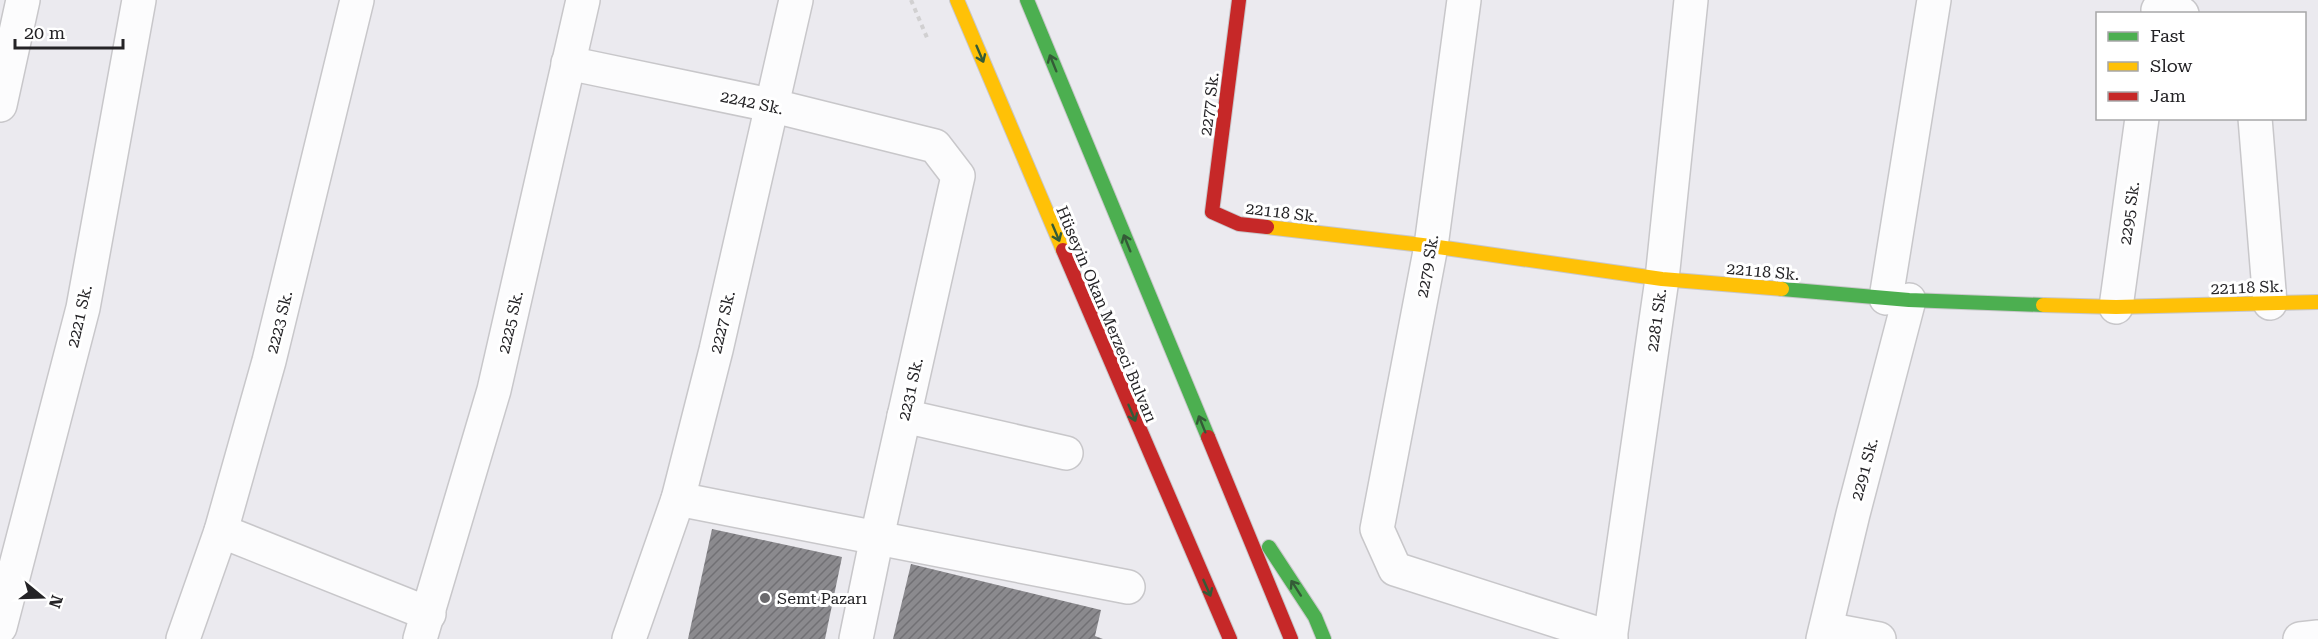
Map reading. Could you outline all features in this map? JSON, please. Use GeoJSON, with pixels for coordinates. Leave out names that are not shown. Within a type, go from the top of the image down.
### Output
{"type":"FeatureCollection","features":[{"type":"Feature","properties":{"kind":"main road","name":"Hüseyin Okan Merzeci Bulvarı"},"geometry":{"type":"LineString","coordinates":[[957,0],[1230,639]]}},
{"type":"Feature","properties":{"kind":"main road"},"geometry":{"type":"LineString","coordinates":[[1027,0],[1291,639]]}},
{"type":"Feature","properties":{"kind":"main road","name":"2277 Sk."},"geometry":{"type":"LineString","coordinates":[[1212,212],[1239,0]]}},
{"type":"Feature","properties":{"kind":"main road","name":"22118 Sk."},"geometry":{"type":"LineString","coordinates":[[1212,212],[1239,224],[1431,246],[1662,279],[1898,299],[2116,307],[2318,302]]}},
{"type":"Feature","properties":{"kind":"main road"},"geometry":{"type":"LineString","coordinates":[[1224,478],[1315,617],[1324,639]]}},
{"type":"Feature","properties":{"kind":"main road"},"geometry":{"type":"LineString","coordinates":[[1167,496],[1192,584]]}},
{"type":"Feature","properties":{"kind":"street"},"geometry":{"type":"LineString","coordinates":[[0,105],[23,0]]}},
{"type":"Feature","properties":{"kind":"street","name":"2221 Sk."},"geometry":{"type":"LineString","coordinates":[[0,627],[83,308],[139,0]]}},
{"type":"Feature","properties":{"kind":"street","name":"2223 Sk."},"geometry":{"type":"LineString","coordinates":[[183,639],[221,531],[269,361],[357,0]]}},
{"type":"Feature","properties":{"kind":"street","name":"2225 Sk."},"geometry":{"type":"LineString","coordinates":[[424,626],[494,390],[583,0]]}},
{"type":"Feature","properties":{"kind":"street","name":"2227 Sk."},"geometry":{"type":"LineString","coordinates":[[629,639],[678,499],[716,350],[770,105],[796,0]]}},
{"type":"Feature","properties":{"kind":"street","name":"2279 Sk."},"geometry":{"type":"LineString","coordinates":[[1464,0],[1431,246],[1377,529],[1395,569],[1610,638]]}},
{"type":"Feature","properties":{"kind":"street","name":"2281 Sk."},"geometry":{"type":"LineString","coordinates":[[1610,638],[1662,279],[1691,0]]}},
{"type":"Feature","properties":{"kind":"street","name":"2291 Sk."},"geometry":{"type":"LineString","coordinates":[[1824,634],[1853,514],[1898,299],[1934,0]]}},
{"type":"Feature","properties":{"kind":"street","name":"2242 Sk."},"geometry":{"type":"LineString","coordinates":[[568,63],[770,105],[934,146]]}},
{"type":"Feature","properties":{"kind":"street","name":"2295 Sk."},"geometry":{"type":"LineString","coordinates":[[2116,307],[2142,120]]}},
{"type":"Feature","properties":{"kind":"street"},"geometry":{"type":"LineString","coordinates":[[2255,120],[2270,303]]}},
{"type":"Feature","properties":{"kind":"street","name":"2231 Sk."},"geometry":{"type":"LineString","coordinates":[[856,639],[876,537],[958,176],[934,146]]}},
{"type":"Feature","properties":{"kind":"street"},"geometry":{"type":"LineString","coordinates":[[904,416],[1066,453]]}},
{"type":"Feature","properties":{"kind":"street"},"geometry":{"type":"LineString","coordinates":[[678,499],[1128,587]]}},
{"type":"Feature","properties":{"kind":"street"},"geometry":{"type":"LineString","coordinates":[[221,531],[424,626]]}},
{"type":"Feature","properties":{"kind":"street"},"geometry":{"type":"LineString","coordinates":[[1824,634],[1879,639]]}},
{"type":"Feature","properties":{"kind":"street"},"geometry":{"type":"LineString","coordinates":[[2300,639],[2318,637]]}},
{"type":"Feature","properties":{"kind":"path"},"geometry":{"type":"LineString","coordinates":[[911,0],[928,40]]}},
{"type":"Feature","properties":{"kind":"building","name":"Semt Pazarı"},"geometry":{"type":"Polygon","coordinates":[[[712,529],[842,557],[825,639],[688,639],[712,529]]]}},
{"type":"Feature","properties":{"kind":"building","name":"Semt Pazarı"},"geometry":{"type":"Polygon","coordinates":[[[911,564],[1101,610],[1095,636],[1103,639],[893,639],[911,564]]]}},
{"type":"Feature","properties":{"kind":"traffic: fast"},"geometry":{"type":"LineString","coordinates":[[1027,0],[1208,437]]}},
{"type":"Feature","properties":{"kind":"traffic: fast"},"geometry":{"type":"LineString","coordinates":[[1782,289],[1909,300],[2043,305]]}},
{"type":"Feature","properties":{"kind":"traffic: fast"},"geometry":{"type":"LineString","coordinates":[[1269,547],[1315,617],[1324,639]]}},
{"type":"Feature","properties":{"kind":"traffic: slow"},"geometry":{"type":"LineString","coordinates":[[957,0],[1063,250]]}},
{"type":"Feature","properties":{"kind":"traffic: slow"},"geometry":{"type":"LineString","coordinates":[[1267,227],[1431,246],[1662,279],[1782,289]]}},
{"type":"Feature","properties":{"kind":"traffic: slow"},"geometry":{"type":"LineString","coordinates":[[2043,305],[2116,307],[2318,302]]}},
{"type":"Feature","properties":{"kind":"traffic: jam"},"geometry":{"type":"LineString","coordinates":[[1239,0],[1212,212],[1239,224],[1267,227]]}},
{"type":"Feature","properties":{"kind":"traffic: jam"},"geometry":{"type":"LineString","coordinates":[[1063,250],[1230,639]]}},
{"type":"Feature","properties":{"kind":"traffic: jam"},"geometry":{"type":"LineString","coordinates":[[1208,437],[1291,639]]}},
{"type":"Feature","properties":{"kind":"place","name":"Semt Pazarı"},"geometry":{"type":"Point","coordinates":[765,598]}}]}
